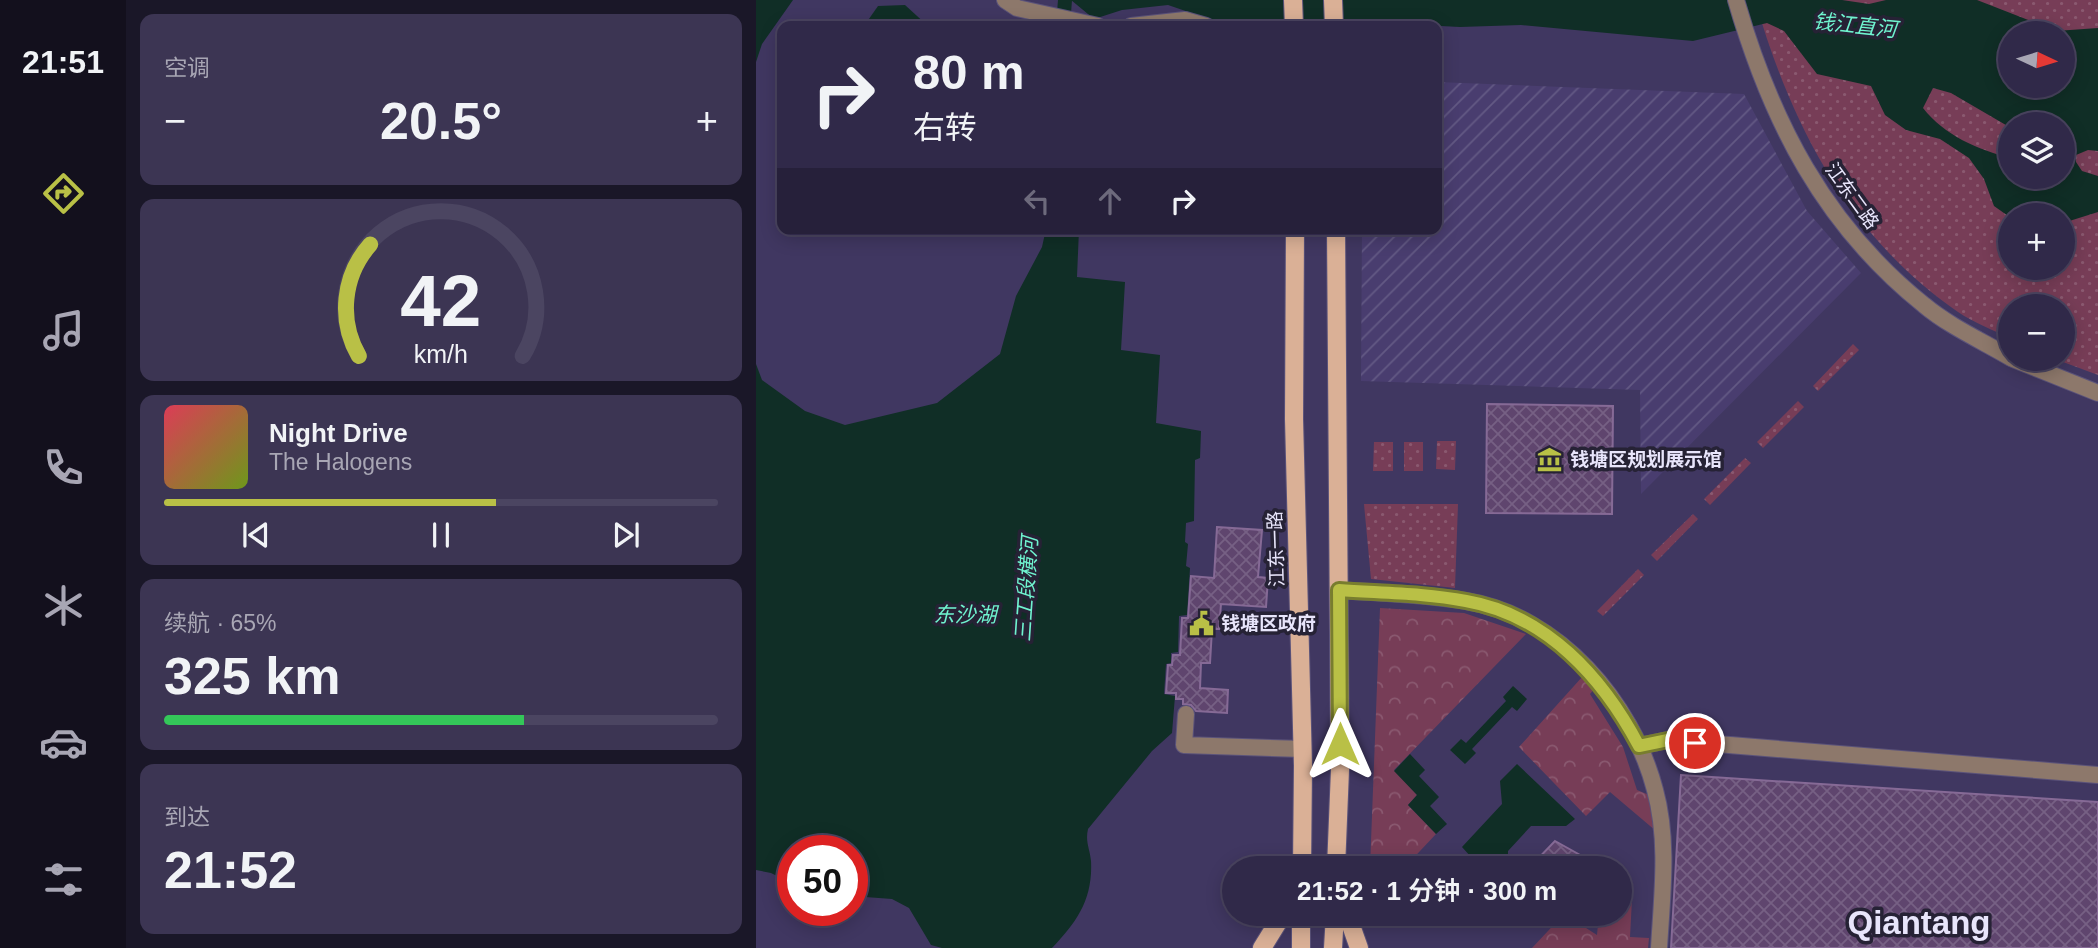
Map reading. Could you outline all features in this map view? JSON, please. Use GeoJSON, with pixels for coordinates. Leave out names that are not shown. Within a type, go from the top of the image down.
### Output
{"type":"FeatureCollection","features":[{"type":"Feature","properties":{"kind":"main road"},"geometry":{"type":"LineString","coordinates":[[1293,0],[1294,21]]}},
{"type":"Feature","properties":{"kind":"main road"},"geometry":{"type":"LineString","coordinates":[[1333,0],[1334,21]]}},
{"type":"Feature","properties":{"kind":"main road","name":"江东一路"},"geometry":{"type":"LineString","coordinates":[[1295,235],[1294,419],[1303,749],[1301,856]]}},
{"type":"Feature","properties":{"kind":"main road"},"geometry":{"type":"LineString","coordinates":[[1336,235],[1340,770],[1336,856]]}},
{"type":"Feature","properties":{"kind":"main road"},"geometry":{"type":"LineString","coordinates":[[1262,948],[1276,926]]}},
{"type":"Feature","properties":{"kind":"main road"},"geometry":{"type":"LineString","coordinates":[[1301,926],[1301,948]]}},
{"type":"Feature","properties":{"kind":"main road"},"geometry":{"type":"LineString","coordinates":[[1333,948],[1334,926]]}},
{"type":"Feature","properties":{"kind":"main road"},"geometry":{"type":"LineString","coordinates":[[1351,926],[1359,948]]}},
{"type":"Feature","properties":{"kind":"street"},"geometry":{"type":"LineString","coordinates":[[1005,0],[1017,8],[1076,21]]}},
{"type":"Feature","properties":{"kind":"street","name":"江东二路"},"geometry":{"type":"LineString","coordinates":[[1736,0],[1788,140],[1838,218],[1889,276],[1926,307],[1998,350]]}},
{"type":"Feature","properties":{"kind":"street","name":"江东二路"},"geometry":{"type":"LineString","coordinates":[[2044,371],[2098,393]]}},
{"type":"Feature","properties":{"kind":"street"},"geometry":{"type":"LineString","coordinates":[[1339,590],[1468,601],[1532,627],[1566,648],[1589,669],[1617,705],[1639,746],[1656,791],[1664,860],[1659,948]]}},
{"type":"Feature","properties":{"kind":"street"},"geometry":{"type":"LineString","coordinates":[[1186,715],[1183,750],[1303,749]]}},
{"type":"Feature","properties":{"kind":"street"},"geometry":{"type":"LineString","coordinates":[[1639,746],[1668,740],[2098,775]]}},
{"type":"Feature","properties":{"kind":"shaded area"},"geometry":{"type":"Polygon","coordinates":[[[1442,82],[1744,94],[1807,211],[1861,273],[1641,494],[1640,390],[1361,381],[1362,235],[1442,235],[1442,82]]]}},
{"type":"Feature","properties":{"kind":"green space"},"geometry":{"type":"Polygon","coordinates":[[[1755,0],[2098,0],[2098,375],[2075,366],[2075,294],[1998,294],[1998,333],[1958,312],[1919,282],[1885,249],[1855,213],[1806,134],[1786,91],[1755,0]]]}},
{"type":"Feature","properties":{"kind":"green space"},"geometry":{"type":"Polygon","coordinates":[[[1853,344],[1859,350],[1818,391],[1813,386],[1853,344]]]}},
{"type":"Feature","properties":{"kind":"green space"},"geometry":{"type":"Polygon","coordinates":[[[1798,401],[1804,407],[1763,448],[1757,442],[1798,401]]]}},
{"type":"Feature","properties":{"kind":"green space"},"geometry":{"type":"Polygon","coordinates":[[[1437,441],[1456,441],[1455,470],[1436,469],[1437,441]]]}},
{"type":"Feature","properties":{"kind":"green space"},"geometry":{"type":"Polygon","coordinates":[[[1374,442],[1393,442],[1393,471],[1373,471],[1374,442]]]}},
{"type":"Feature","properties":{"kind":"green space"},"geometry":{"type":"Polygon","coordinates":[[[1404,442],[1423,442],[1423,471],[1404,471],[1404,442]]]}},
{"type":"Feature","properties":{"kind":"green space"},"geometry":{"type":"Polygon","coordinates":[[[1745,458],[1751,463],[1710,505],[1704,499],[1745,458]]]}},
{"type":"Feature","properties":{"kind":"green space"},"geometry":{"type":"Polygon","coordinates":[[[1364,504],[1458,504],[1455,588],[1371,579],[1364,504]]]}},
{"type":"Feature","properties":{"kind":"green space"},"geometry":{"type":"Polygon","coordinates":[[[1693,514],[1698,519],[1657,561],[1651,555],[1693,514]]]}},
{"type":"Feature","properties":{"kind":"green space"},"geometry":{"type":"Polygon","coordinates":[[[1638,569],[1644,575],[1603,616],[1597,611],[1638,569]]]}},
{"type":"Feature","properties":{"kind":"green space"},"geometry":{"type":"Polygon","coordinates":[[[1380,608],[1464,613],[1526,634],[1394,770],[1417,795],[1408,805],[1436,834],[1415,856],[1370,856],[1380,608]]]}},
{"type":"Feature","properties":{"kind":"green space"},"geometry":{"type":"Polygon","coordinates":[[[1583,676],[1596,687],[1590,694],[1623,747],[1637,790],[1649,795],[1656,831],[1610,792],[1586,816],[1519,747],[1583,676]]]}},
{"type":"Feature","properties":{"kind":"green space"},"geometry":{"type":"Polygon","coordinates":[[[1553,926],[1583,926],[1597,935],[1598,926],[1631,926],[1630,937],[1649,938],[1648,948],[1532,948],[1553,926]]]}},
{"type":"Feature","properties":{"kind":"water"},"geometry":{"type":"Polygon","coordinates":[[[756,0],[793,0],[762,44],[756,62],[756,0]]]}},
{"type":"Feature","properties":{"kind":"water","name":"钱江直河"},"geometry":{"type":"Polygon","coordinates":[[[1071,0],[1842,0],[1869,4],[1886,0],[1977,0],[2031,21],[1998,21],[1998,98],[2076,98],[2076,30],[2098,28],[2098,151],[2088,150],[2076,155],[2076,162],[2082,171],[2098,176],[2098,212],[2075,219],[2075,203],[1998,203],[1998,209],[1994,206],[1984,179],[1969,158],[1940,139],[1906,130],[1885,115],[1871,86],[1817,74],[1784,31],[1767,23],[1693,41],[1521,25],[1442,26],[1442,21],[1215,21],[1168,5],[1122,10],[1094,19],[1071,0]]]}},
{"type":"Feature","properties":{"kind":"water"},"geometry":{"type":"Polygon","coordinates":[[[905,5],[923,21],[868,21],[878,6],[905,5]]]}},
{"type":"Feature","properties":{"kind":"water","name":"东沙湖"},"geometry":{"type":"Polygon","coordinates":[[[1045,235],[1079,235],[1077,277],[1125,282],[1121,350],[1160,355],[1156,423],[1201,431],[1200,458],[1195,460],[1194,521],[1186,523],[1186,566],[1190,568],[1187,615],[1179,616],[1178,652],[1171,653],[1171,663],[1166,664],[1164,694],[1175,696],[1172,733],[1152,751],[1088,829],[1091,861],[1089,887],[1082,909],[1069,929],[1052,948],[942,948],[931,945],[909,908],[892,899],[868,897],[868,835],[777,835],[777,876],[756,870],[756,364],[762,380],[805,411],[845,425],[937,403],[1000,354],[1016,296],[1042,247],[1045,235]]]}},
{"type":"Feature","properties":{"kind":"water"},"geometry":{"type":"Polygon","coordinates":[[[1513,686],[1527,699],[1517,711],[1512,707],[1472,749],[1476,753],[1465,764],[1450,750],[1461,739],[1466,743],[1506,701],[1503,697],[1513,686]]]}},
{"type":"Feature","properties":{"kind":"water"},"geometry":{"type":"Polygon","coordinates":[[[1410,754],[1425,770],[1419,776],[1439,797],[1430,806],[1447,824],[1436,834],[1408,805],[1417,795],[1394,771],[1410,754]]]}},
{"type":"Feature","properties":{"kind":"water"},"geometry":{"type":"Polygon","coordinates":[[[1517,764],[1575,819],[1566,826],[1531,826],[1508,851],[1508,856],[1470,856],[1462,847],[1502,804],[1500,781],[1517,764]]]}},
{"type":"Feature","properties":{"kind":"building","name":"钱塘区规划展示馆"},"geometry":{"type":"Polygon","coordinates":[[[1487,404],[1613,406],[1612,514],[1486,513],[1487,404]]]}},
{"type":"Feature","properties":{"kind":"building","name":"钱塘区政府"},"geometry":{"type":"Polygon","coordinates":[[[1217,527],[1262,530],[1258,577],[1268,578],[1266,607],[1221,604],[1219,629],[1212,629],[1210,663],[1201,663],[1200,688],[1228,690],[1227,713],[1196,711],[1191,705],[1183,704],[1183,699],[1176,699],[1176,693],[1166,693],[1168,665],[1172,665],[1173,655],[1180,655],[1182,618],[1188,618],[1191,576],[1214,578],[1217,527]]]}},
{"type":"Feature","properties":{"kind":"building"},"geometry":{"type":"Polygon","coordinates":[[[1681,775],[2098,802],[2098,948],[1671,948],[1681,775]]]}},
{"type":"Feature","properties":{"kind":"building"},"geometry":{"type":"Polygon","coordinates":[[[1555,841],[1582,856],[1541,856],[1555,841]]]}},
{"type":"Feature","properties":{"kind":"waterway","name":"三工段横河"},"geometry":{"type":"LineString","coordinates":[[1063,21],[1065,0]]}},
{"type":"Feature","properties":{"kind":"place","name":"钱塘区规划展示馆"},"geometry":{"type":"Point","coordinates":[1550,459]}},
{"type":"Feature","properties":{"kind":"place","name":"钱塘区政府"},"geometry":{"type":"Point","coordinates":[1201,623]}},
{"type":"Feature","properties":{"kind":"district","name":"Qiantang"},"geometry":{"type":"Point","coordinates":[1919,922]}},
{"type":"Feature","properties":{"kind":"route"},"geometry":{"type":"LineString","coordinates":[[1340,744],[1339,590],[1468,601],[1507,614],[1566,648],[1589,669],[1617,705],[1639,746],[1668,740],[1695,743]]}}]}
